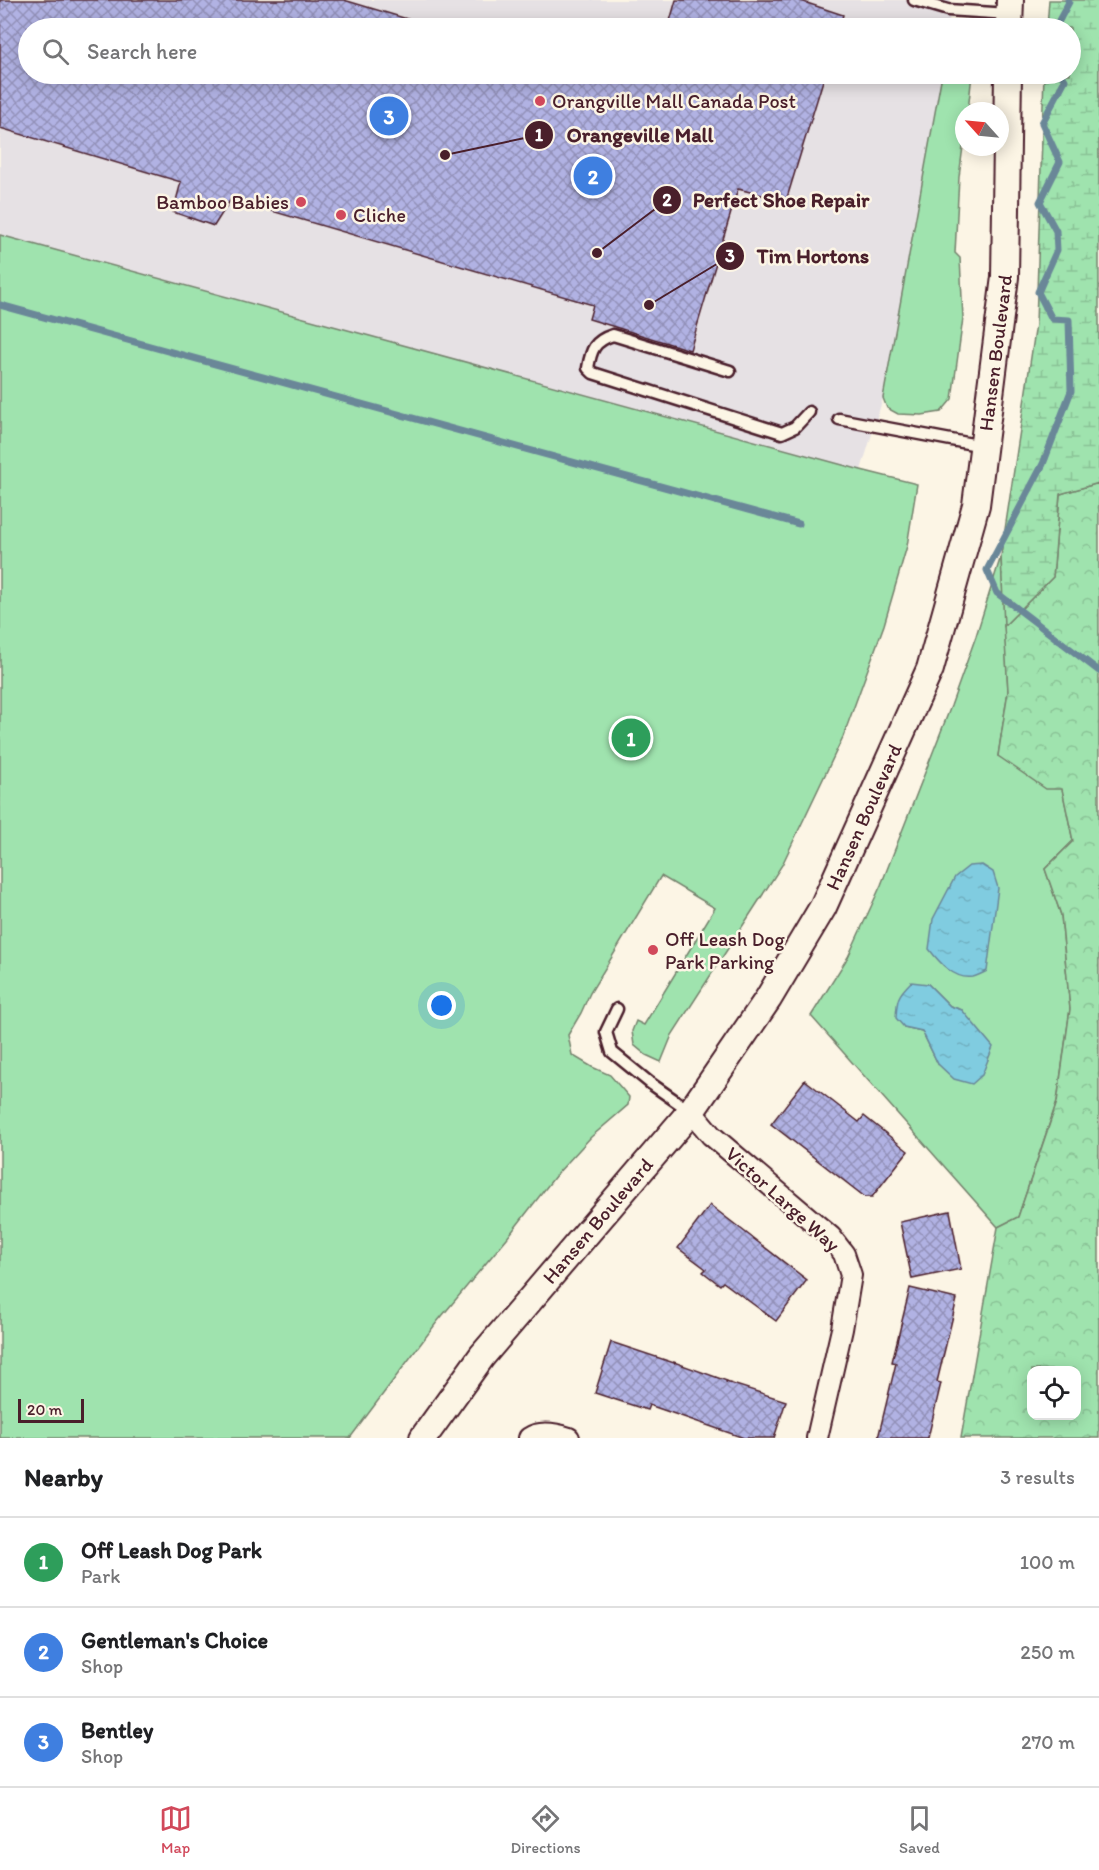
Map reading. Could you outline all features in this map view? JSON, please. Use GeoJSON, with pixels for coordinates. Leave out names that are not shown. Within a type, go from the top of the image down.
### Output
{"type":"FeatureCollection","features":[{"type":"Feature","properties":{"kind":"street","name":"Hansen Boulevard"},"geometry":{"type":"LineString","coordinates":[[423,1438],[482,1356],[691,1111],[768,999],[823,907],[930,669],[976,505],[1005,277],[1008,84]]}},
{"type":"Feature","properties":{"kind":"street","name":"Victor Large Way"},"geometry":{"type":"LineString","coordinates":[[691,1111],[711,1135],[831,1237],[844,1254],[851,1275],[842,1329],[817,1438]]}},
{"type":"Feature","properties":{"kind":"street"},"geometry":{"type":"LineString","coordinates":[[529,1438],[533,1435],[554,1433],[569,1438]]}},
{"type":"Feature","properties":{"kind":"lane"},"geometry":{"type":"LineString","coordinates":[[914,0],[948,10],[1009,14]]}},
{"type":"Feature","properties":{"kind":"lane"},"geometry":{"type":"LineString","coordinates":[[730,371],[613,335],[600,339],[591,353],[588,368],[593,374],[782,433],[795,427],[809,412]]}},
{"type":"Feature","properties":{"kind":"lane"},"geometry":{"type":"LineString","coordinates":[[839,418],[983,446]]}},
{"type":"Feature","properties":{"kind":"lane"},"geometry":{"type":"LineString","coordinates":[[617,1009],[606,1032],[612,1052],[650,1083],[691,1111]]}},
{"type":"Feature","properties":{"kind":"shaded area"},"geometry":{"type":"Polygon","coordinates":[[[0,0],[950,0],[949,18],[18,18],[18,84],[940,84],[883,398],[861,470],[0,235],[0,0]]]}},
{"type":"Feature","properties":{"kind":"green space"},"geometry":{"type":"Polygon","coordinates":[[[1049,0],[1099,0],[1099,483],[1060,494],[1053,577],[1004,626],[1001,556],[1036,324],[1044,84],[1081,84],[1081,18],[1048,18],[1049,0]]]}},
{"type":"Feature","properties":{"kind":"green space"},"geometry":{"type":"Polygon","coordinates":[[[940,84],[971,84],[969,102],[955,102],[955,156],[962,156],[955,253],[960,258],[963,318],[952,399],[941,412],[922,415],[898,414],[887,408],[883,398],[940,84]]]}},
{"type":"Feature","properties":{"kind":"green space"},"geometry":{"type":"Polygon","coordinates":[[[0,235],[917,484],[907,546],[884,625],[843,737],[782,865],[672,1035],[661,1062],[646,1055],[634,1045],[632,1031],[636,1021],[644,1025],[715,908],[661,876],[590,993],[568,1035],[572,1055],[610,1075],[629,1097],[628,1105],[591,1137],[556,1175],[437,1322],[350,1438],[0,1438],[0,235]]]}},
{"type":"Feature","properties":{"kind":"green space"},"geometry":{"type":"Polygon","coordinates":[[[1099,483],[1099,1438],[961,1438],[998,1227],[1018,1217],[1057,1102],[1070,1009],[1061,915],[1045,869],[1073,841],[1062,789],[1046,789],[998,756],[1008,691],[1004,626],[1053,577],[1060,494],[1099,483]]]}},
{"type":"Feature","properties":{"kind":"green space"},"geometry":{"type":"Polygon","coordinates":[[[1001,556],[1008,691],[998,756],[1062,788],[1073,841],[1045,869],[1061,915],[1070,1009],[1057,1101],[1018,1217],[998,1227],[811,1016],[848,957],[881,885],[976,636],[1001,556]],[[928,984],[904,1027],[922,1031],[938,1064],[962,1010],[950,1006],[928,984]]]}},
{"type":"Feature","properties":{"kind":"water"},"geometry":{"type":"Polygon","coordinates":[[[982,865],[993,872],[998,888],[987,971],[975,977],[960,976],[948,969],[929,949],[933,919],[955,877],[969,866],[982,865]]]}},
{"type":"Feature","properties":{"kind":"water"},"geometry":{"type":"Polygon","coordinates":[[[911,982],[928,984],[950,1006],[962,1010],[993,1047],[982,1075],[972,1084],[954,1079],[938,1064],[922,1031],[904,1027],[896,1018],[899,998],[911,982]]]}},
{"type":"Feature","properties":{"kind":"building"},"geometry":{"type":"Polygon","coordinates":[[[0,0],[344,0],[404,18],[18,18],[18,84],[822,84],[786,201],[738,189],[690,350],[589,319],[593,305],[231,199],[214,226],[173,212],[181,182],[0,128],[0,0]]]}},
{"type":"Feature","properties":{"kind":"building"},"geometry":{"type":"Polygon","coordinates":[[[676,0],[798,0],[843,15],[842,18],[671,18],[676,0]]]}},
{"type":"Feature","properties":{"kind":"building"},"geometry":{"type":"Polygon","coordinates":[[[805,1080],[859,1122],[864,1116],[908,1151],[872,1197],[865,1197],[771,1124],[805,1080]]]}},
{"type":"Feature","properties":{"kind":"building"},"geometry":{"type":"Polygon","coordinates":[[[710,1205],[807,1280],[776,1321],[723,1282],[720,1285],[703,1272],[706,1269],[678,1248],[710,1205]]]}},
{"type":"Feature","properties":{"kind":"building"},"geometry":{"type":"Polygon","coordinates":[[[950,1211],[961,1269],[912,1279],[900,1222],[950,1211]]]}},
{"type":"Feature","properties":{"kind":"building"},"geometry":{"type":"Polygon","coordinates":[[[910,1288],[957,1299],[937,1382],[941,1383],[928,1438],[878,1438],[896,1363],[892,1362],[910,1288]]]}},
{"type":"Feature","properties":{"kind":"building"},"geometry":{"type":"Polygon","coordinates":[[[611,1342],[786,1401],[774,1438],[744,1438],[649,1405],[647,1410],[595,1393],[611,1342]]]}},
{"type":"Feature","properties":{"kind":"waterway"},"geometry":{"type":"LineString","coordinates":[[1060,18],[1068,0]]}},
{"type":"Feature","properties":{"kind":"waterway"},"geometry":{"type":"LineString","coordinates":[[1063,84],[1042,123],[1060,162],[1040,202],[1056,231],[1057,250],[1038,292],[1052,319],[1069,320],[1071,391],[1043,464],[987,570],[997,593],[1099,671]]}},
{"type":"Feature","properties":{"kind":"waterway"},"geometry":{"type":"LineString","coordinates":[[0,305],[799,524]]}},
{"type":"Feature","properties":{"kind":"place","name":"Orangville Mall Canada Post"},"geometry":{"type":"Point","coordinates":[540,101]}},
{"type":"Feature","properties":{"kind":"place","name":"Bentley"},"geometry":{"type":"Point","coordinates":[389,116]}},
{"type":"Feature","properties":{"kind":"place","name":"Orangeville Mall"},"geometry":{"type":"Point","coordinates":[445,155]}},
{"type":"Feature","properties":{"kind":"place","name":"Gentleman's Choice"},"geometry":{"type":"Point","coordinates":[593,176]}},
{"type":"Feature","properties":{"kind":"place","name":"Bamboo Babies"},"geometry":{"type":"Point","coordinates":[301,202]}},
{"type":"Feature","properties":{"kind":"place","name":"Cliche"},"geometry":{"type":"Point","coordinates":[341,215]}},
{"type":"Feature","properties":{"kind":"place","name":"Perfect Shoe Repair"},"geometry":{"type":"Point","coordinates":[597,253]}},
{"type":"Feature","properties":{"kind":"place","name":"Tim Hortons"},"geometry":{"type":"Point","coordinates":[649,305]}},
{"type":"Feature","properties":{"kind":"place","name":"Off Leash Dog Park"},"geometry":{"type":"Point","coordinates":[631,738]}},
{"type":"Feature","properties":{"kind":"place","name":"Off Leash Dog Park Parking"},"geometry":{"type":"Point","coordinates":[653,950]}}]}
